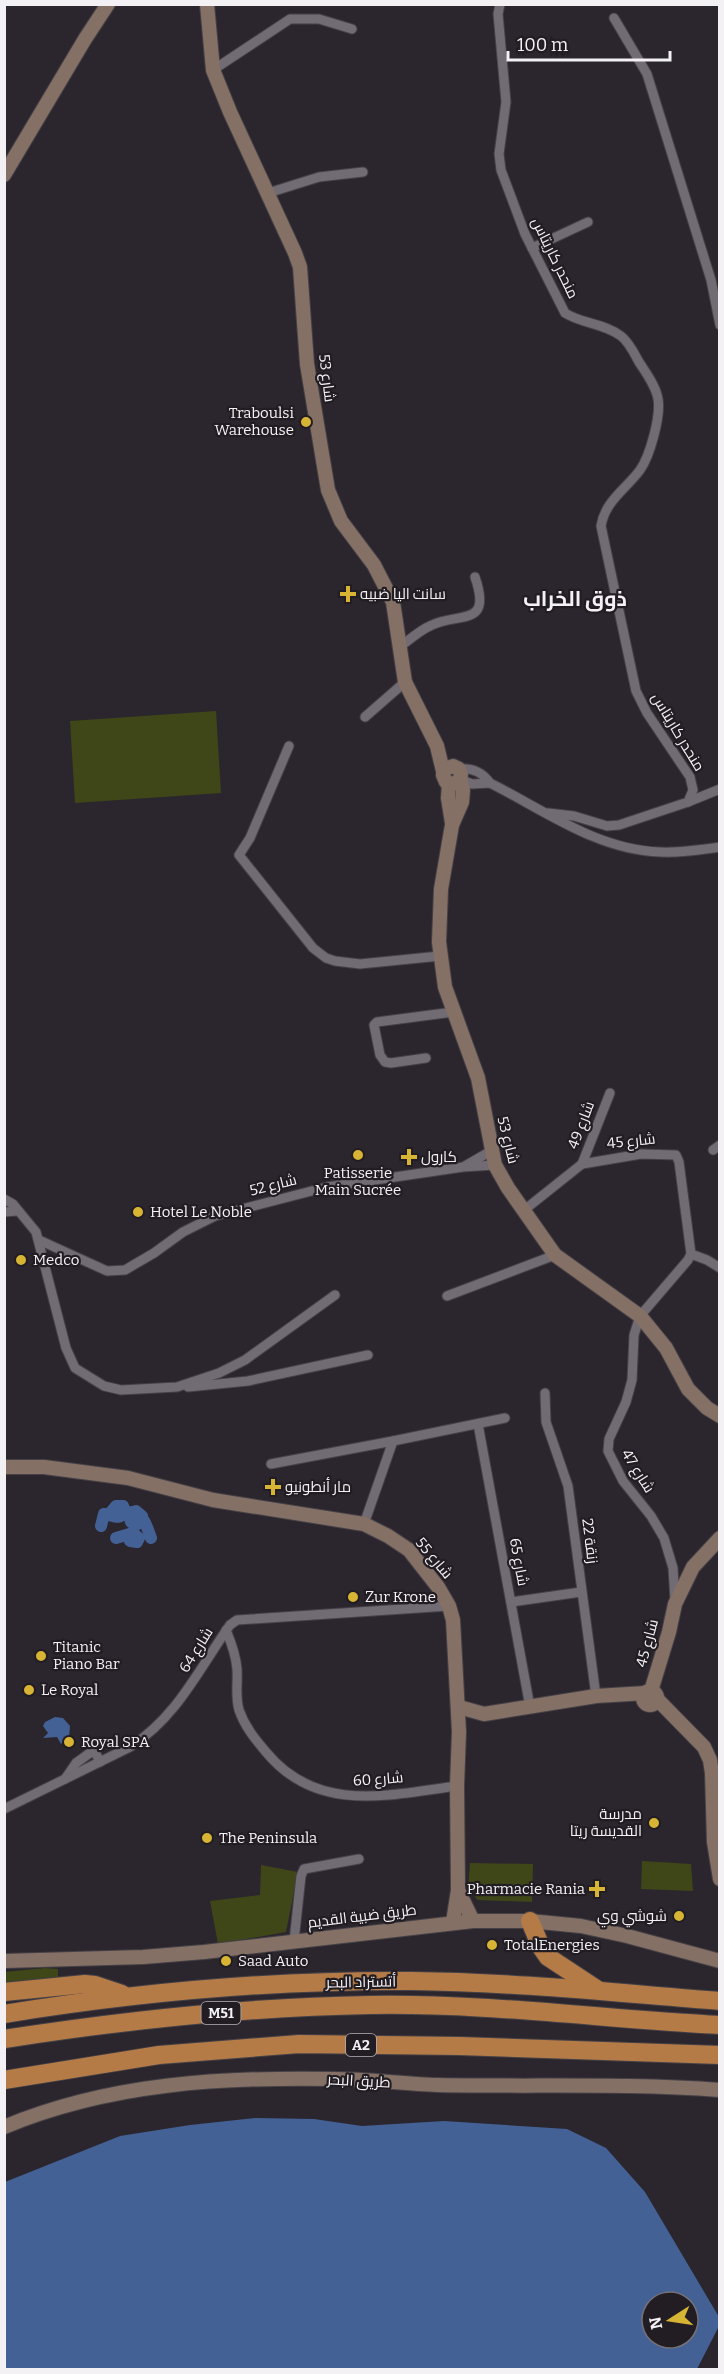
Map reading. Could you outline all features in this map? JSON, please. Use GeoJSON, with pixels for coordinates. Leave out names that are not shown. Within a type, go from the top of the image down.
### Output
{"type":"FeatureCollection","features":[{"type":"Feature","properties":{"kind":"highway"},"geometry":{"type":"LineString","coordinates":[[530,1921],[548,1957],[599,1991]]}},
{"type":"Feature","properties":{"kind":"highway","name":"أتستراد البحر"},"geometry":{"type":"LineString","coordinates":[[4,2014],[126,1996],[228,1987],[377,1981],[455,1982],[720,2001]]}},
{"type":"Feature","properties":{"kind":"highway"},"geometry":{"type":"LineString","coordinates":[[4,1992],[85,1984],[95,1985],[126,1996]]}},
{"type":"Feature","properties":{"kind":"highway","name":"أتستراد البحر"},"geometry":{"type":"LineString","coordinates":[[4,2039],[86,2026],[198,2014],[372,2005],[553,2012],[720,2025]]}},
{"type":"Feature","properties":{"kind":"highway","name":"A2"},"geometry":{"type":"LineString","coordinates":[[4,2080],[159,2055],[299,2044],[459,2046],[720,2055]]}},
{"type":"Feature","properties":{"kind":"street"},"geometry":{"type":"LineString","coordinates":[[4,175],[108,4]]}},
{"type":"Feature","properties":{"kind":"street","name":"شارع 53"},"geometry":{"type":"LineString","coordinates":[[207,4],[213,70],[300,267],[308,364],[328,490],[341,521],[386,586],[395,610],[405,682],[437,746],[457,776],[463,790],[462,802],[452,825],[438,912],[440,957],[445,987],[478,1078],[495,1165],[523,1211],[555,1255],[640,1316],[666,1348],[688,1389],[707,1408],[720,1416]]}},
{"type":"Feature","properties":{"kind":"street","name":"منحدر كاريتاس"},"geometry":{"type":"LineString","coordinates":[[500,4],[498,14],[506,102],[500,163],[516,212],[565,313],[572,318],[600,326],[621,336],[632,350],[658,398],[658,414],[647,458],[634,478],[607,507],[601,526],[636,692],[647,713],[690,777],[693,790],[688,801]]}},
{"type":"Feature","properties":{"kind":"street"},"geometry":{"type":"LineString","coordinates":[[614,18],[647,74],[711,280],[720,325]]}},
{"type":"Feature","properties":{"kind":"street"},"geometry":{"type":"LineString","coordinates":[[213,70],[290,19],[319,19],[352,29]]}},
{"type":"Feature","properties":{"kind":"street"},"geometry":{"type":"LineString","coordinates":[[268,193],[319,177],[363,171]]}},
{"type":"Feature","properties":{"kind":"street"},"geometry":{"type":"LineString","coordinates":[[532,248],[588,222]]}},
{"type":"Feature","properties":{"kind":"street"},"geometry":{"type":"LineString","coordinates":[[400,647],[430,625],[467,617],[475,612],[480,599],[475,577]]}},
{"type":"Feature","properties":{"kind":"street"},"geometry":{"type":"LineString","coordinates":[[365,717],[405,682]]}},
{"type":"Feature","properties":{"kind":"street"},"geometry":{"type":"LineString","coordinates":[[289,746],[250,838],[239,855],[299,932],[313,948],[326,958],[360,964],[440,957]]}},
{"type":"Feature","properties":{"kind":"street"},"geometry":{"type":"LineString","coordinates":[[457,776],[480,772],[490,783]]}},
{"type":"Feature","properties":{"kind":"street"},"geometry":{"type":"LineString","coordinates":[[457,776],[490,783],[586,834],[609,843],[659,852],[720,848]]}},
{"type":"Feature","properties":{"kind":"street","name":"شارع 53"},"geometry":{"type":"LineString","coordinates":[[452,825],[448,791],[457,776]]}},
{"type":"Feature","properties":{"kind":"street"},"geometry":{"type":"LineString","coordinates":[[548,813],[574,816],[607,826],[619,825],[720,789]]}},
{"type":"Feature","properties":{"kind":"street"},"geometry":{"type":"LineString","coordinates":[[426,1058],[385,1062],[380,1055],[374,1025],[378,1022],[453,1012]]}},
{"type":"Feature","properties":{"kind":"street","name":"شارع 49"},"geometry":{"type":"LineString","coordinates":[[523,1211],[582,1164],[610,1093]]}},
{"type":"Feature","properties":{"kind":"street","name":"شارع 52"},"geometry":{"type":"LineString","coordinates":[[463,1167],[491,1151]]}},
{"type":"Feature","properties":{"kind":"street","name":"شارع 45"},"geometry":{"type":"LineString","coordinates":[[582,1164],[641,1154],[676,1155],[679,1162],[691,1254]]}},
{"type":"Feature","properties":{"kind":"street","name":"شارع 52"},"geometry":{"type":"LineString","coordinates":[[39,1240],[107,1271],[125,1270],[183,1232],[214,1216],[327,1187],[463,1167],[495,1165]]}},
{"type":"Feature","properties":{"kind":"street"},"geometry":{"type":"LineString","coordinates":[[4,1199],[13,1204],[31,1224],[39,1240],[66,1348],[75,1368],[104,1386],[121,1390],[224,1385],[368,1355]]}},
{"type":"Feature","properties":{"kind":"street"},"geometry":{"type":"LineString","coordinates":[[4,1212],[17,1211]]}},
{"type":"Feature","properties":{"kind":"street"},"geometry":{"type":"LineString","coordinates":[[640,1316],[691,1254],[720,1268]]}},
{"type":"Feature","properties":{"kind":"street"},"geometry":{"type":"LineString","coordinates":[[447,1296],[555,1255]]}},
{"type":"Feature","properties":{"kind":"street"},"geometry":{"type":"LineString","coordinates":[[177,1388],[237,1365],[335,1295]]}},
{"type":"Feature","properties":{"kind":"street","name":"شارع 47"},"geometry":{"type":"LineString","coordinates":[[640,1316],[634,1335],[632,1380],[626,1402],[609,1439],[609,1451],[628,1490],[651,1516],[664,1539],[673,1568],[675,1604]]}},
{"type":"Feature","properties":{"kind":"street","name":"زنقة 22"},"geometry":{"type":"LineString","coordinates":[[545,1393],[546,1422],[568,1486],[596,1696]]}},
{"type":"Feature","properties":{"kind":"street"},"geometry":{"type":"LineString","coordinates":[[271,1464],[393,1442],[505,1418]]}},
{"type":"Feature","properties":{"kind":"street","name":"شارع 65"},"geometry":{"type":"LineString","coordinates":[[478,1424],[531,1707]]}},
{"type":"Feature","properties":{"kind":"street"},"geometry":{"type":"LineString","coordinates":[[364,1524],[393,1442]]}},
{"type":"Feature","properties":{"kind":"street","name":"شارع 55"},"geometry":{"type":"LineString","coordinates":[[4,1467],[44,1467],[129,1478],[213,1500],[364,1524],[409,1550],[438,1587],[449,1606],[456,1646],[459,1707],[458,1890],[453,1922]]}},
{"type":"Feature","properties":{"kind":"street","name":"شارع 45"},"geometry":{"type":"LineString","coordinates":[[650,1698],[675,1604],[693,1567],[720,1538]]}},
{"type":"Feature","properties":{"kind":"street"},"geometry":{"type":"LineString","coordinates":[[511,1602],[581,1592]]}},
{"type":"Feature","properties":{"kind":"street","name":"شارع 64"},"geometry":{"type":"LineString","coordinates":[[4,1809],[130,1747],[157,1727],[190,1687],[226,1630],[239,1619],[449,1606]]}},
{"type":"Feature","properties":{"kind":"street","name":"شارع 60"},"geometry":{"type":"LineString","coordinates":[[226,1630],[237,1670],[237,1701],[247,1728],[276,1764],[300,1781],[332,1794],[350,1797],[393,1795],[457,1786]]}},
{"type":"Feature","properties":{"kind":"street"},"geometry":{"type":"LineString","coordinates":[[459,1707],[484,1714],[610,1694],[650,1698],[673,1713],[704,1747],[710,1760],[714,1842],[720,1879]]}},
{"type":"Feature","properties":{"kind":"street"},"geometry":{"type":"LineString","coordinates":[[459,1732],[484,1714]]}},
{"type":"Feature","properties":{"kind":"street"},"geometry":{"type":"LineString","coordinates":[[294,1941],[301,1876],[304,1869],[359,1859]]}},
{"type":"Feature","properties":{"kind":"street","name":"شارع 55"},"geometry":{"type":"LineString","coordinates":[[458,1890],[473,1921]]}},
{"type":"Feature","properties":{"kind":"street","name":"طريق ضبية القديم"},"geometry":{"type":"LineString","coordinates":[[4,1961],[143,1957],[204,1952],[473,1921],[530,1921],[581,1926],[720,1961]]}},
{"type":"Feature","properties":{"kind":"street","name":"طريق البحر"},"geometry":{"type":"LineString","coordinates":[[4,2127],[92,2098],[131,2090],[232,2079],[336,2079],[436,2085],[656,2087],[720,2090]]}},
{"type":"Feature","properties":{"kind":"green space"},"geometry":{"type":"Polygon","coordinates":[[[216,711],[221,793],[75,803],[70,721],[216,711]]]}},
{"type":"Feature","properties":{"kind":"green space"},"geometry":{"type":"Polygon","coordinates":[[[642,1861],[691,1864],[693,1891],[641,1889],[642,1861]]]}},
{"type":"Feature","properties":{"kind":"green space"},"geometry":{"type":"Polygon","coordinates":[[[470,1863],[533,1864],[532,1902],[478,1900],[468,1889],[470,1863]]]}},
{"type":"Feature","properties":{"kind":"green space"},"geometry":{"type":"Polygon","coordinates":[[[261,1865],[298,1872],[286,1932],[218,1944],[210,1901],[260,1895],[261,1865]]]}},
{"type":"Feature","properties":{"kind":"green space"},"geometry":{"type":"Polygon","coordinates":[[[58,1969],[58,1979],[5,1983],[4,1972],[58,1969]]]}},
{"type":"Feature","properties":{"kind":"water"},"geometry":{"type":"Polygon","coordinates":[[[55,1717],[63,1718],[70,1726],[69,1737],[61,1744],[57,1737],[43,1738],[48,1733],[43,1726],[45,1722],[55,1717]]]}},
{"type":"Feature","properties":{"kind":"water"},"geometry":{"type":"Polygon","coordinates":[[[255,2118],[314,2119],[362,2126],[444,2121],[567,2129],[606,2148],[645,2192],[719,2317],[719,2326],[697,2369],[5,2369],[5,2182],[120,2136],[255,2118]]]}},
{"type":"Feature","properties":{"kind":"waterway"},"geometry":{"type":"LineString","coordinates":[[101,1526],[104,1514],[116,1517],[118,1517],[120,1516],[123,1515],[125,1512],[123,1506],[116,1506],[111,1512],[112,1515],[118,1517],[121,1516],[122,1515],[124,1514],[122,1508],[116,1507],[112,1513],[116,1516],[119,1516],[121,1515],[124,1515],[136,1511],[142,1516],[142,1520],[136,1525],[131,1522],[130,1518],[133,1514],[137,1515],[140,1517],[143,1519],[151,1538]]}},
{"type":"Feature","properties":{"kind":"waterway"},"geometry":{"type":"LineString","coordinates":[[116,1538],[133,1533],[139,1538],[137,1542],[130,1541]]}},
{"type":"Feature","properties":{"kind":"place","name":"Traboulsi Warehouse"},"geometry":{"type":"Point","coordinates":[306,422]}},
{"type":"Feature","properties":{"kind":"place","name":"سانت اليا ضبيه"},"geometry":{"type":"Point","coordinates":[348,594]}},
{"type":"Feature","properties":{"kind":"place","name":"Patisserie Main Sucrée"},"geometry":{"type":"Point","coordinates":[358,1155]}},
{"type":"Feature","properties":{"kind":"place","name":"كارول"},"geometry":{"type":"Point","coordinates":[409,1157]}},
{"type":"Feature","properties":{"kind":"place","name":"Hotel Le Noble"},"geometry":{"type":"Point","coordinates":[138,1212]}},
{"type":"Feature","properties":{"kind":"place","name":"Medco"},"geometry":{"type":"Point","coordinates":[21,1260]}},
{"type":"Feature","properties":{"kind":"place","name":"مار أنطونيو"},"geometry":{"type":"Point","coordinates":[273,1487]}},
{"type":"Feature","properties":{"kind":"place","name":"Zur Krone"},"geometry":{"type":"Point","coordinates":[353,1597]}},
{"type":"Feature","properties":{"kind":"place","name":"Titanic Piano Bar"},"geometry":{"type":"Point","coordinates":[41,1656]}},
{"type":"Feature","properties":{"kind":"place","name":"Le Royal"},"geometry":{"type":"Point","coordinates":[29,1690]}},
{"type":"Feature","properties":{"kind":"place","name":"Royal SPA"},"geometry":{"type":"Point","coordinates":[69,1742]}},
{"type":"Feature","properties":{"kind":"place","name":"مدرسة القديسة ريتا"},"geometry":{"type":"Point","coordinates":[654,1823]}},
{"type":"Feature","properties":{"kind":"place","name":"The Peninsula"},"geometry":{"type":"Point","coordinates":[207,1838]}},
{"type":"Feature","properties":{"kind":"place","name":"Pharmacie Rania"},"geometry":{"type":"Point","coordinates":[597,1889]}},
{"type":"Feature","properties":{"kind":"place","name":"شوشي وي"},"geometry":{"type":"Point","coordinates":[679,1916]}},
{"type":"Feature","properties":{"kind":"place","name":"TotalEnergies"},"geometry":{"type":"Point","coordinates":[492,1945]}},
{"type":"Feature","properties":{"kind":"place","name":"Saad Auto"},"geometry":{"type":"Point","coordinates":[226,1961]}},
{"type":"Feature","properties":{"kind":"district","name":"ذوق الخراب"},"geometry":{"type":"Point","coordinates":[575,599]}}]}
